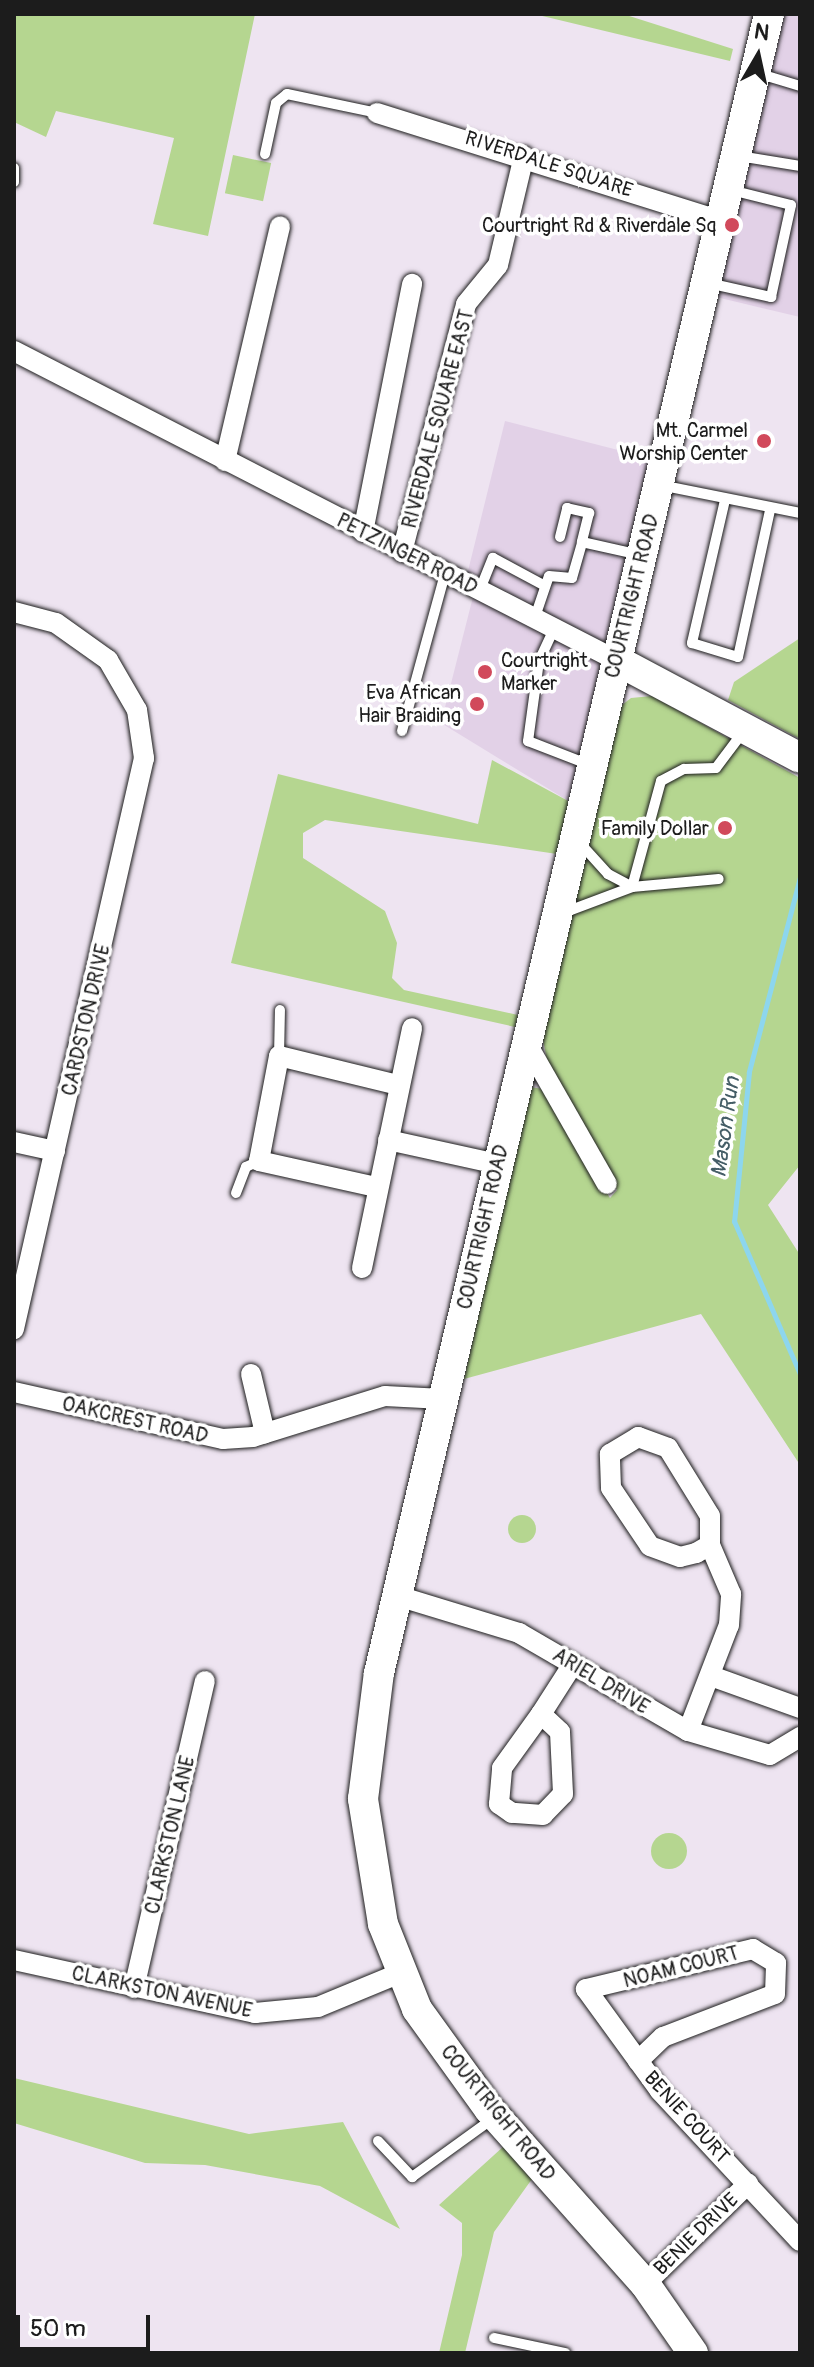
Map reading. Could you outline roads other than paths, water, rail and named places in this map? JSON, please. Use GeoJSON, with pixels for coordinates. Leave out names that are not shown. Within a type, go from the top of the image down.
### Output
{"type":"FeatureCollection","features":[{"type":"Feature","properties":{"kind":"street","name":"COURTRIGHT ROAD"},"geometry":{"type":"LineString","coordinates":[[693,2353],[645,2284],[496,2117],[400,1973],[375,1893],[363,1799],[370,1720],[398,1596],[769,14]]}},
{"type":"Feature","properties":{"kind":"street","name":"RIVERDALE SQUARE"},"geometry":{"type":"LineString","coordinates":[[377,113],[524,156],[721,221]]}},
{"type":"Feature","properties":{"kind":"street","name":"RIVERDALE SQUARE EAST"},"geometry":{"type":"LineString","coordinates":[[402,552],[466,304],[498,265],[524,156]]}},
{"type":"Feature","properties":{"kind":"street"},"geometry":{"type":"LineString","coordinates":[[225,461],[280,226]]}},
{"type":"Feature","properties":{"kind":"street"},"geometry":{"type":"LineString","coordinates":[[363,532],[412,284]]}},
{"type":"Feature","properties":{"kind":"street","name":"PETZINGER ROAD"},"geometry":{"type":"LineString","coordinates":[[14,351],[616,660],[800,758]]}},
{"type":"Feature","properties":{"kind":"street","name":"CARDSTON DRIVE"},"geometry":{"type":"LineString","coordinates":[[14,612],[94,644],[137,710],[141,784],[14,1329]]}},
{"type":"Feature","properties":{"kind":"street"},"geometry":{"type":"LineString","coordinates":[[362,1268],[376,1187],[412,1028]]}},
{"type":"Feature","properties":{"kind":"street"},"geometry":{"type":"LineString","coordinates":[[527,1044],[607,1184]]}},
{"type":"Feature","properties":{"kind":"street"},"geometry":{"type":"LineString","coordinates":[[376,1187],[259,1161],[279,1056],[398,1085]]}},
{"type":"Feature","properties":{"kind":"street"},"geometry":{"type":"LineString","coordinates":[[388,1140],[497,1164]]}},
{"type":"Feature","properties":{"kind":"street"},"geometry":{"type":"LineString","coordinates":[[14,1142],[55,1151]]}},
{"type":"Feature","properties":{"kind":"street"},"geometry":{"type":"LineString","coordinates":[[251,1374],[265,1433]]}},
{"type":"Feature","properties":{"kind":"street","name":"OAKCREST ROAD"},"geometry":{"type":"LineString","coordinates":[[14,1392],[195,1435],[265,1433],[385,1396],[443,1399]]}},
{"type":"Feature","properties":{"kind":"street"},"geometry":{"type":"LineString","coordinates":[[688,1731],[729,1625],[731,1594],[710,1545],[710,1516],[668,1448],[638,1437],[622,1442],[606,1471],[650,1546],[680,1557],[710,1545]]}},
{"type":"Feature","properties":{"kind":"street","name":"ARIEL DRIVE"},"geometry":{"type":"LineString","coordinates":[[398,1596],[507,1628],[688,1731],[770,1755],[800,1737]]}},
{"type":"Feature","properties":{"kind":"street"},"geometry":{"type":"LineString","coordinates":[[541,1714],[560,1732],[563,1794],[543,1815],[512,1813],[499,1804],[502,1768],[573,1664]]}},
{"type":"Feature","properties":{"kind":"street"},"geometry":{"type":"LineString","coordinates":[[711,1676],[800,1708]]}},
{"type":"Feature","properties":{"kind":"street","name":"CLARKSTON LANE"},"geometry":{"type":"LineString","coordinates":[[134,1988],[205,1681]]}},
{"type":"Feature","properties":{"kind":"street","name":"NOAM COURT"},"geometry":{"type":"LineString","coordinates":[[586,1989],[753,1949],[776,1963],[775,1994],[663,2037],[638,2061]]}},
{"type":"Feature","properties":{"kind":"street","name":"CLARKSTON AVENUE"},"geometry":{"type":"LineString","coordinates":[[14,1960],[225,2010],[287,2013],[400,1973]]}},
{"type":"Feature","properties":{"kind":"street","name":"BENIE COURT"},"geometry":{"type":"LineString","coordinates":[[586,1989],[638,2061],[799,2239]]}},
{"type":"Feature","properties":{"kind":"street","name":"BENIE DRIVE"},"geometry":{"type":"LineString","coordinates":[[645,2284],[748,2184]]}},
{"type":"Feature","properties":{"kind":"lane"},"geometry":{"type":"LineString","coordinates":[[755,73],[800,86]]}},
{"type":"Feature","properties":{"kind":"lane"},"geometry":{"type":"LineString","coordinates":[[265,154],[276,103],[287,94],[377,113]]}},
{"type":"Feature","properties":{"kind":"lane"},"geometry":{"type":"LineString","coordinates":[[736,155],[800,166]]}},
{"type":"Feature","properties":{"kind":"lane"},"geometry":{"type":"LineString","coordinates":[[14,168],[14,182]]}},
{"type":"Feature","properties":{"kind":"lane"},"geometry":{"type":"LineString","coordinates":[[706,282],[771,297],[791,205],[728,189]]}},
{"type":"Feature","properties":{"kind":"lane"},"geometry":{"type":"LineString","coordinates":[[659,485],[770,510],[800,513]]}},
{"type":"Feature","properties":{"kind":"lane"},"geometry":{"type":"LineString","coordinates":[[725,500],[692,643],[738,657],[770,510]]}},
{"type":"Feature","properties":{"kind":"lane"},"geometry":{"type":"LineString","coordinates":[[534,620],[549,576],[572,578],[589,513],[567,508],[560,537]]}},
{"type":"Feature","properties":{"kind":"lane"},"geometry":{"type":"LineString","coordinates":[[582,542],[642,556]]}},
{"type":"Feature","properties":{"kind":"lane"},"geometry":{"type":"LineString","coordinates":[[479,592],[493,558],[545,586]]}},
{"type":"Feature","properties":{"kind":"lane"},"geometry":{"type":"LineString","coordinates":[[402,731],[445,574]]}},
{"type":"Feature","properties":{"kind":"lane"},"geometry":{"type":"LineString","coordinates":[[554,629],[539,661],[528,741],[592,766]]}},
{"type":"Feature","properties":{"kind":"lane"},"geometry":{"type":"LineString","coordinates":[[632,887],[661,781],[684,769],[716,768],[745,728]]}},
{"type":"Feature","properties":{"kind":"lane"},"geometry":{"type":"LineString","coordinates":[[575,837],[608,874],[632,887]]}},
{"type":"Feature","properties":{"kind":"lane"},"geometry":{"type":"LineString","coordinates":[[555,918],[632,887],[719,879]]}},
{"type":"Feature","properties":{"kind":"lane"},"geometry":{"type":"LineString","coordinates":[[279,1056],[280,1010]]}},
{"type":"Feature","properties":{"kind":"lane"},"geometry":{"type":"LineString","coordinates":[[236,1193],[246,1167],[259,1161]]}},
{"type":"Feature","properties":{"kind":"lane"},"geometry":{"type":"LineString","coordinates":[[378,2141],[406,2175],[420,2175],[496,2117]]}},
{"type":"Feature","properties":{"kind":"lane"},"geometry":{"type":"LineString","coordinates":[[494,2338],[565,2353]]}},
{"type":"Feature","properties":{"kind":"waterway","name":"Mason Run"},"geometry":{"type":"LineString","coordinates":[[800,877],[749,1072],[734,1221],[800,1374]]}},
{"type":"Feature","properties":{"kind":"place","name":"Courtright Rd & Riverdale Sq"},"geometry":{"type":"Point","coordinates":[732,225]}},
{"type":"Feature","properties":{"kind":"place","name":"Mt. Carmel Worship Center"},"geometry":{"type":"Point","coordinates":[764,441]}},
{"type":"Feature","properties":{"kind":"place","name":"Courtright Marker"},"geometry":{"type":"Point","coordinates":[485,672]}},
{"type":"Feature","properties":{"kind":"place","name":"Eva African Hair Braiding"},"geometry":{"type":"Point","coordinates":[477,704]}},
{"type":"Feature","properties":{"kind":"place","name":"Family Dollar"},"geometry":{"type":"Point","coordinates":[725,828]}}]}
